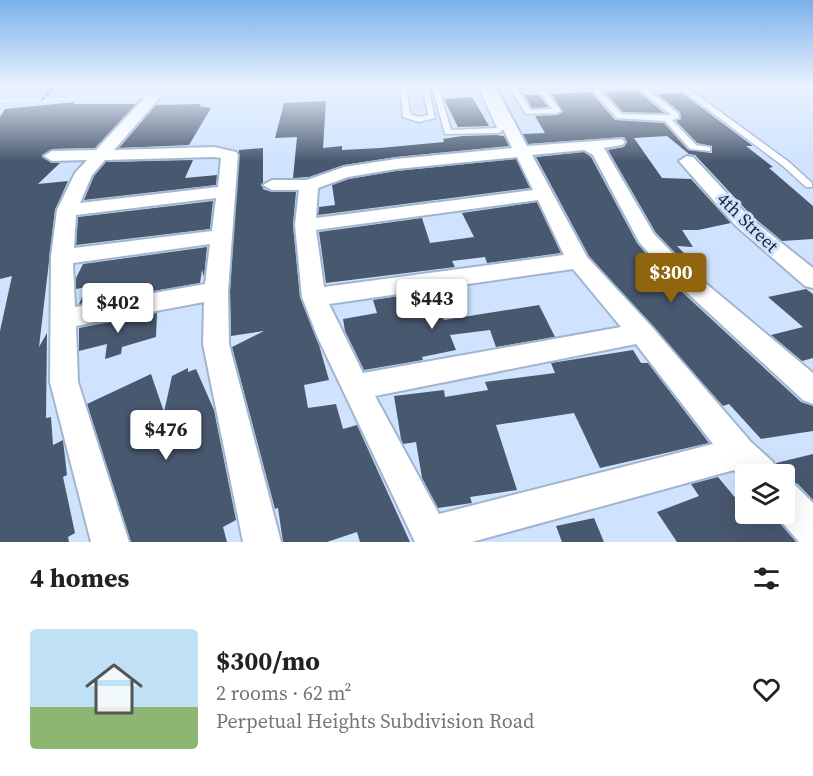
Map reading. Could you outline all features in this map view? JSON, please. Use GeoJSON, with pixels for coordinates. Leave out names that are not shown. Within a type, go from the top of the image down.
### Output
{"type":"FeatureCollection","features":[{"type":"Feature","properties":{"kind":"street"},"geometry":{"type":"LineString","coordinates":[[110,542],[64,382],[62,257],[67,210],[84,173],[140,111]]}},
{"type":"Feature","properties":{"kind":"street"},"geometry":{"type":"LineString","coordinates":[[502,111],[578,261],[642,333],[751,464]]}},
{"type":"Feature","properties":{"kind":"street"},"geometry":{"type":"LineString","coordinates":[[272,185],[309,184],[353,171],[617,142]]}},
{"type":"Feature","properties":{"kind":"street"},"geometry":{"type":"LineString","coordinates":[[586,145],[600,152],[646,237],[677,271],[813,391]]}},
{"type":"Feature","properties":{"kind":"street"},"geometry":{"type":"LineString","coordinates":[[52,156],[102,153],[225,153],[231,155],[216,291],[216,344],[262,542]]}},
{"type":"Feature","properties":{"kind":"street","name":"4th Street"},"geometry":{"type":"LineString","coordinates":[[687,161],[743,222],[810,275]]}},
{"type":"Feature","properties":{"kind":"street"},"geometry":{"type":"LineString","coordinates":[[309,184],[305,225],[314,297],[331,338],[358,387],[432,538],[735,468]]}},
{"type":"Feature","properties":{"kind":"street"},"geometry":{"type":"LineString","coordinates":[[67,210],[226,191]]}},
{"type":"Feature","properties":{"kind":"street"},"geometry":{"type":"LineString","coordinates":[[305,225],[544,194]]}},
{"type":"Feature","properties":{"kind":"street"},"geometry":{"type":"LineString","coordinates":[[62,257],[222,236]]}},
{"type":"Feature","properties":{"kind":"street"},"geometry":{"type":"LineString","coordinates":[[314,297],[578,261]]}},
{"type":"Feature","properties":{"kind":"street"},"geometry":{"type":"LineString","coordinates":[[62,319],[216,291]]}},
{"type":"Feature","properties":{"kind":"street"},"geometry":{"type":"LineString","coordinates":[[358,387],[642,333]]}},
{"type":"Feature","properties":{"kind":"street"},"geometry":{"type":"LineString","coordinates":[[795,510],[813,530]]}},
{"type":"Feature","properties":{"kind":"lane"},"geometry":{"type":"LineString","coordinates":[[406,111],[406,115],[419,120],[432,116],[431,111]]}},
{"type":"Feature","properties":{"kind":"lane"},"geometry":{"type":"LineString","coordinates":[[442,111],[448,132],[499,131],[501,128],[493,111]]}},
{"type":"Feature","properties":{"kind":"lane"},"geometry":{"type":"LineString","coordinates":[[529,111],[549,111]]}},
{"type":"Feature","properties":{"kind":"lane"},"geometry":{"type":"LineString","coordinates":[[615,111],[620,116],[667,119],[676,114],[672,111]]}},
{"type":"Feature","properties":{"kind":"lane"},"geometry":{"type":"LineString","coordinates":[[714,111],[786,164],[809,185]]}},
{"type":"Feature","properties":{"kind":"lane"},"geometry":{"type":"LineString","coordinates":[[667,119],[693,147],[707,149]]}},
{"type":"Feature","properties":{"kind":"building"},"geometry":{"type":"Polygon","coordinates":[[[4,111],[129,111],[95,148],[52,149],[42,155],[51,163],[60,163],[38,184],[68,181],[55,210],[39,347],[47,333],[46,418],[51,417],[53,445],[63,440],[67,475],[63,477],[75,533],[68,537],[69,542],[0,542],[0,331],[12,276],[0,279],[0,117],[4,111]]]}},
{"type":"Feature","properties":{"kind":"building"},"geometry":{"type":"Polygon","coordinates":[[[151,111],[209,111],[189,145],[119,148],[151,111]]]}},
{"type":"Feature","properties":{"kind":"building"},"geometry":{"type":"Polygon","coordinates":[[[282,111],[325,111],[323,148],[342,146],[342,150],[380,148],[444,142],[443,139],[462,136],[495,135],[504,136],[509,146],[396,157],[344,165],[309,177],[293,178],[297,137],[275,138],[282,111]]]}},
{"type":"Feature","properties":{"kind":"building"},"geometry":{"type":"Polygon","coordinates":[[[450,111],[480,111],[489,126],[458,127],[450,111]]]}},
{"type":"Feature","properties":{"kind":"building"},"geometry":{"type":"Polygon","coordinates":[[[608,111],[615,120],[664,123],[688,150],[712,153],[712,146],[697,143],[676,121],[681,119],[679,111],[707,111],[753,146],[746,146],[773,167],[769,168],[813,206],[813,239],[782,241],[752,216],[695,155],[689,154],[667,136],[634,138],[662,178],[691,179],[731,223],[698,230],[682,230],[693,247],[677,246],[694,263],[686,264],[656,233],[608,150],[624,147],[627,142],[624,137],[528,144],[523,134],[545,133],[535,116],[557,115],[563,112],[608,111]]]}},
{"type":"Feature","properties":{"kind":"building"},"geometry":{"type":"Polygon","coordinates":[[[662,111],[664,113],[623,112],[662,111]]]}},
{"type":"Feature","properties":{"kind":"building"},"geometry":{"type":"Polygon","coordinates":[[[263,148],[263,189],[272,192],[296,192],[293,225],[300,297],[319,345],[329,380],[304,385],[308,408],[336,404],[343,429],[357,425],[410,542],[360,542],[357,532],[327,542],[283,542],[278,508],[275,509],[232,347],[264,331],[231,336],[230,291],[239,150],[263,148]]]}},
{"type":"Feature","properties":{"kind":"building"},"geometry":{"type":"Polygon","coordinates":[[[584,152],[591,157],[637,243],[667,278],[801,402],[813,406],[813,431],[761,439],[729,404],[723,406],[589,256],[536,157],[584,152]]]}},
{"type":"Feature","properties":{"kind":"building"},"geometry":{"type":"Polygon","coordinates":[[[516,159],[530,188],[318,215],[319,207],[335,205],[332,185],[349,179],[396,171],[516,159]]]}},
{"type":"Feature","properties":{"kind":"building"},"geometry":{"type":"Polygon","coordinates":[[[193,160],[185,178],[217,175],[216,185],[84,200],[94,176],[106,162],[193,160]]]}},
{"type":"Feature","properties":{"kind":"building"},"geometry":{"type":"Polygon","coordinates":[[[213,201],[210,229],[76,245],[78,217],[213,201]]]}},
{"type":"Feature","properties":{"kind":"building"},"geometry":{"type":"Polygon","coordinates":[[[537,202],[561,253],[487,263],[485,257],[452,261],[455,267],[326,283],[319,232],[422,218],[430,243],[474,237],[462,213],[537,202]]]}},
{"type":"Feature","properties":{"kind":"building"},"geometry":{"type":"Polygon","coordinates":[[[207,247],[204,277],[202,270],[200,283],[79,304],[87,287],[76,289],[76,278],[83,264],[207,247]]]}},
{"type":"Feature","properties":{"kind":"building"},"geometry":{"type":"Polygon","coordinates":[[[806,289],[813,294],[813,358],[802,361],[771,335],[803,327],[768,297],[806,289]]]}},
{"type":"Feature","properties":{"kind":"building"},"geometry":{"type":"Polygon","coordinates":[[[425,292],[435,317],[442,316],[444,320],[539,305],[555,337],[496,347],[490,330],[450,335],[456,350],[422,357],[423,360],[364,370],[345,331],[343,319],[377,313],[373,300],[425,292]]]}},
{"type":"Feature","properties":{"kind":"building"},"geometry":{"type":"Polygon","coordinates":[[[157,313],[156,337],[122,347],[121,354],[105,359],[107,344],[79,351],[79,328],[157,313]]]}},
{"type":"Feature","properties":{"kind":"building"},"geometry":{"type":"Polygon","coordinates":[[[633,350],[641,363],[648,363],[709,443],[600,468],[574,413],[496,425],[517,490],[470,497],[472,503],[438,508],[422,478],[416,442],[403,444],[401,439],[394,396],[444,390],[445,397],[488,390],[485,382],[555,373],[551,363],[633,350]]]}},
{"type":"Feature","properties":{"kind":"building"},"geometry":{"type":"Polygon","coordinates":[[[188,368],[188,372],[196,369],[214,410],[236,520],[223,527],[227,542],[131,542],[87,404],[151,374],[164,412],[172,376],[188,368]]]}},
{"type":"Feature","properties":{"kind":"building"},"geometry":{"type":"Polygon","coordinates":[[[813,454],[813,500],[795,483],[795,464],[776,463],[813,454]]]}},
{"type":"Feature","properties":{"kind":"building"},"geometry":{"type":"Polygon","coordinates":[[[718,477],[735,497],[735,524],[781,524],[796,542],[677,542],[657,512],[699,496],[691,484],[718,477]]]}},
{"type":"Feature","properties":{"kind":"building"},"geometry":{"type":"Polygon","coordinates":[[[594,518],[604,542],[562,542],[556,526],[594,518]]]}}]}
